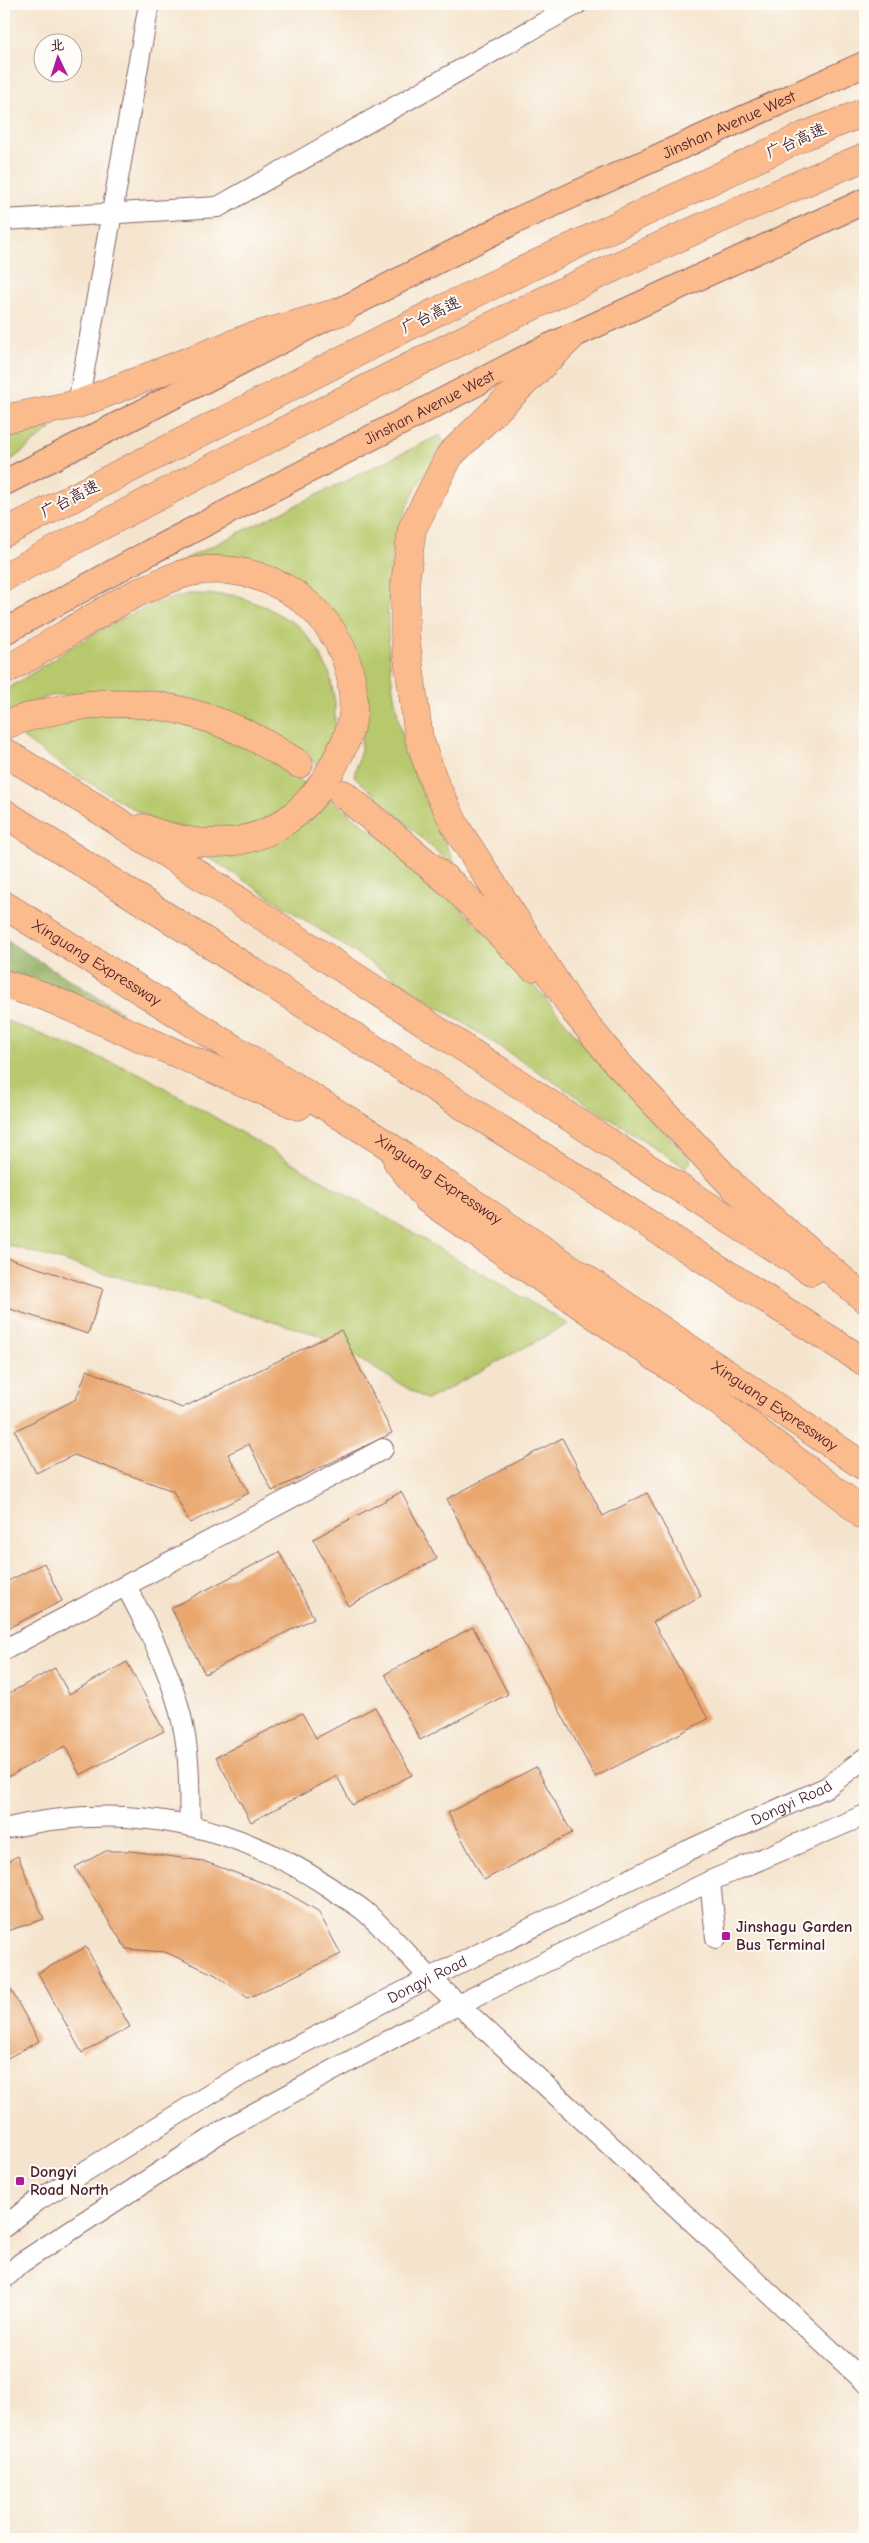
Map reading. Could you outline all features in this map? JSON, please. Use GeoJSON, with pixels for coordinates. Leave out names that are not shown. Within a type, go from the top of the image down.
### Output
{"type":"FeatureCollection","features":[{"type":"Feature","properties":{"kind":"highway","name":"广台高速"},"geometry":{"type":"LineString","coordinates":[[4,533],[438,311],[804,136],[865,112]]}},
{"type":"Feature","properties":{"kind":"highway"},"geometry":{"type":"LineString","coordinates":[[4,577],[490,327],[672,241],[865,157]]}},
{"type":"Feature","properties":{"kind":"highway"},"geometry":{"type":"LineString","coordinates":[[4,419],[78,404],[248,338],[343,311]]}},
{"type":"Feature","properties":{"kind":"highway"},"geometry":{"type":"LineString","coordinates":[[571,337],[450,455],[412,530],[405,584],[405,636],[419,738],[434,782],[457,829],[573,1009]]}},
{"type":"Feature","properties":{"kind":"highway"},"geometry":{"type":"LineString","coordinates":[[4,671],[112,605],[172,577],[196,571],[228,569],[269,579],[300,596],[333,631],[350,673],[354,714],[343,748],[326,780],[307,802],[280,827],[255,838],[232,842],[197,842],[165,837],[103,812]]}},
{"type":"Feature","properties":{"kind":"highway"},"geometry":{"type":"LineString","coordinates":[[4,725],[62,708],[123,703],[169,706],[208,717],[250,735],[299,764]]}},
{"type":"Feature","properties":{"kind":"highway"},"geometry":{"type":"LineString","coordinates":[[4,752],[103,812],[637,1161],[865,1305]]}},
{"type":"Feature","properties":{"kind":"highway"},"geometry":{"type":"LineString","coordinates":[[344,794],[454,886],[573,1009],[617,1063],[735,1188],[865,1299]]}},
{"type":"Feature","properties":{"kind":"highway"},"geometry":{"type":"LineString","coordinates":[[4,813],[865,1362]]}},
{"type":"Feature","properties":{"kind":"highway","name":"Xinguang Expressway"},"geometry":{"type":"LineString","coordinates":[[4,905],[383,1142],[865,1466]]}},
{"type":"Feature","properties":{"kind":"highway"},"geometry":{"type":"LineString","coordinates":[[4,984],[44,996],[383,1142],[427,1199],[702,1389],[846,1499],[865,1517]]}},
{"type":"Feature","properties":{"kind":"main road"},"geometry":{"type":"LineString","coordinates":[[833,78],[865,60]]}},
{"type":"Feature","properties":{"kind":"main road","name":"Jinshan Avenue West"},"geometry":{"type":"LineString","coordinates":[[4,483],[343,311],[515,221],[865,64]]}},
{"type":"Feature","properties":{"kind":"main road","name":"Jinshan Avenue West"},"geometry":{"type":"LineString","coordinates":[[4,632],[152,551],[571,337],[865,201]]}},
{"type":"Feature","properties":{"kind":"street"},"geometry":{"type":"LineString","coordinates":[[78,404],[149,4]]}},
{"type":"Feature","properties":{"kind":"street"},"geometry":{"type":"LineString","coordinates":[[4,220],[218,207],[577,4]]}},
{"type":"Feature","properties":{"kind":"street"},"geometry":{"type":"LineString","coordinates":[[4,1650],[383,1449]]}},
{"type":"Feature","properties":{"kind":"street"},"geometry":{"type":"LineString","coordinates":[[126,1586],[159,1648],[180,1714],[187,1751],[190,1824]]}},
{"type":"Feature","properties":{"kind":"street","name":"Dongyi Road"},"geometry":{"type":"LineString","coordinates":[[4,2227],[37,2201],[243,2074],[430,1978],[687,1851],[827,1787],[865,1758]]}},
{"type":"Feature","properties":{"kind":"street"},"geometry":{"type":"LineString","coordinates":[[4,2279],[21,2263],[227,2128],[458,2004],[710,1881],[865,1815]]}},
{"type":"Feature","properties":{"kind":"street"},"geometry":{"type":"LineString","coordinates":[[4,1829],[74,1817],[120,1816],[190,1824],[265,1850],[298,1866],[363,1910],[430,1978],[865,2382]]}},
{"type":"Feature","properties":{"kind":"street"},"geometry":{"type":"LineString","coordinates":[[710,1881],[716,1938]]}},
{"type":"Feature","properties":{"kind":"green space"},"geometry":{"type":"Polygon","coordinates":[[[52,428],[4,466],[4,434],[52,428]]]}},
{"type":"Feature","properties":{"kind":"green space"},"geometry":{"type":"Polygon","coordinates":[[[440,435],[445,442],[413,495],[399,529],[389,582],[388,640],[395,699],[407,751],[431,814],[460,873],[354,776],[361,749],[362,726],[353,662],[279,590],[169,567],[440,435]]]}},
{"type":"Feature","properties":{"kind":"green space"},"geometry":{"type":"Polygon","coordinates":[[[188,594],[234,595],[266,607],[299,626],[318,650],[330,675],[335,703],[335,739],[322,767],[262,730],[209,704],[167,694],[123,689],[50,696],[4,715],[4,691],[70,648],[116,622],[139,610],[188,594]]]}},
{"type":"Feature","properties":{"kind":"green space"},"geometry":{"type":"Polygon","coordinates":[[[105,712],[181,721],[266,755],[310,787],[279,814],[245,828],[206,832],[157,823],[71,772],[23,738],[36,727],[105,712]]]}},
{"type":"Feature","properties":{"kind":"green space"},"geometry":{"type":"Polygon","coordinates":[[[330,798],[430,877],[524,973],[581,1041],[691,1160],[686,1168],[202,853],[276,840],[309,821],[330,798]]]}},
{"type":"Feature","properties":{"kind":"green space"},"geometry":{"type":"Polygon","coordinates":[[[4,939],[122,1012],[117,1021],[4,972],[4,939]]]}},
{"type":"Feature","properties":{"kind":"green space"},"geometry":{"type":"Polygon","coordinates":[[[4,1020],[141,1074],[568,1324],[427,1400],[319,1335],[4,1244],[4,1020]]]}},
{"type":"Feature","properties":{"kind":"building"},"geometry":{"type":"Polygon","coordinates":[[[4,1257],[103,1289],[88,1334],[4,1307],[4,1257]]]}},
{"type":"Feature","properties":{"kind":"building"},"geometry":{"type":"Polygon","coordinates":[[[341,1330],[392,1433],[272,1491],[249,1444],[228,1454],[249,1493],[190,1523],[173,1491],[74,1455],[36,1473],[15,1431],[76,1399],[87,1370],[182,1408],[341,1330]]]}},
{"type":"Feature","properties":{"kind":"building"},"geometry":{"type":"Polygon","coordinates":[[[562,1438],[603,1516],[647,1493],[701,1596],[653,1622],[708,1719],[595,1777],[447,1499],[562,1438]]]}},
{"type":"Feature","properties":{"kind":"building"},"geometry":{"type":"Polygon","coordinates":[[[401,1492],[437,1559],[348,1606],[313,1539],[401,1492]]]}},
{"type":"Feature","properties":{"kind":"building"},"geometry":{"type":"Polygon","coordinates":[[[279,1552],[314,1618],[205,1674],[171,1608],[279,1552]]]}},
{"type":"Feature","properties":{"kind":"building"},"geometry":{"type":"Polygon","coordinates":[[[44,1563],[62,1601],[4,1630],[4,1583],[44,1563]]]}},
{"type":"Feature","properties":{"kind":"building"},"geometry":{"type":"Polygon","coordinates":[[[473,1627],[508,1694],[420,1740],[385,1674],[473,1627]]]}},
{"type":"Feature","properties":{"kind":"building"},"geometry":{"type":"Polygon","coordinates":[[[127,1662],[164,1731],[80,1775],[65,1746],[4,1779],[4,1696],[55,1668],[69,1694],[127,1662]]]}},
{"type":"Feature","properties":{"kind":"building"},"geometry":{"type":"Polygon","coordinates":[[[375,1707],[412,1775],[352,1805],[337,1776],[251,1822],[216,1757],[302,1713],[316,1738],[375,1707]]]}},
{"type":"Feature","properties":{"kind":"building"},"geometry":{"type":"Polygon","coordinates":[[[536,1767],[572,1833],[484,1880],[448,1813],[536,1767]]]}},
{"type":"Feature","properties":{"kind":"building"},"geometry":{"type":"Polygon","coordinates":[[[106,1851],[131,1851],[203,1861],[282,1890],[318,1911],[341,1954],[248,1998],[216,1975],[165,1952],[126,1949],[75,1867],[106,1851]]]}},
{"type":"Feature","properties":{"kind":"building"},"geometry":{"type":"Polygon","coordinates":[[[18,1856],[44,1919],[4,1932],[4,1863],[18,1856]]]}},
{"type":"Feature","properties":{"kind":"building"},"geometry":{"type":"Polygon","coordinates":[[[86,1947],[130,2027],[82,2053],[38,1973],[86,1947]]]}},
{"type":"Feature","properties":{"kind":"building"},"geometry":{"type":"Polygon","coordinates":[[[10,1988],[39,2041],[4,2060],[4,1991],[10,1988]]]}},
{"type":"Feature","properties":{"kind":"place","name":"Jinshagu Garden Bus Terminal"},"geometry":{"type":"Point","coordinates":[726,1936]}},
{"type":"Feature","properties":{"kind":"place","name":"Dongyi Road North"},"geometry":{"type":"Point","coordinates":[20,2181]}}]}
